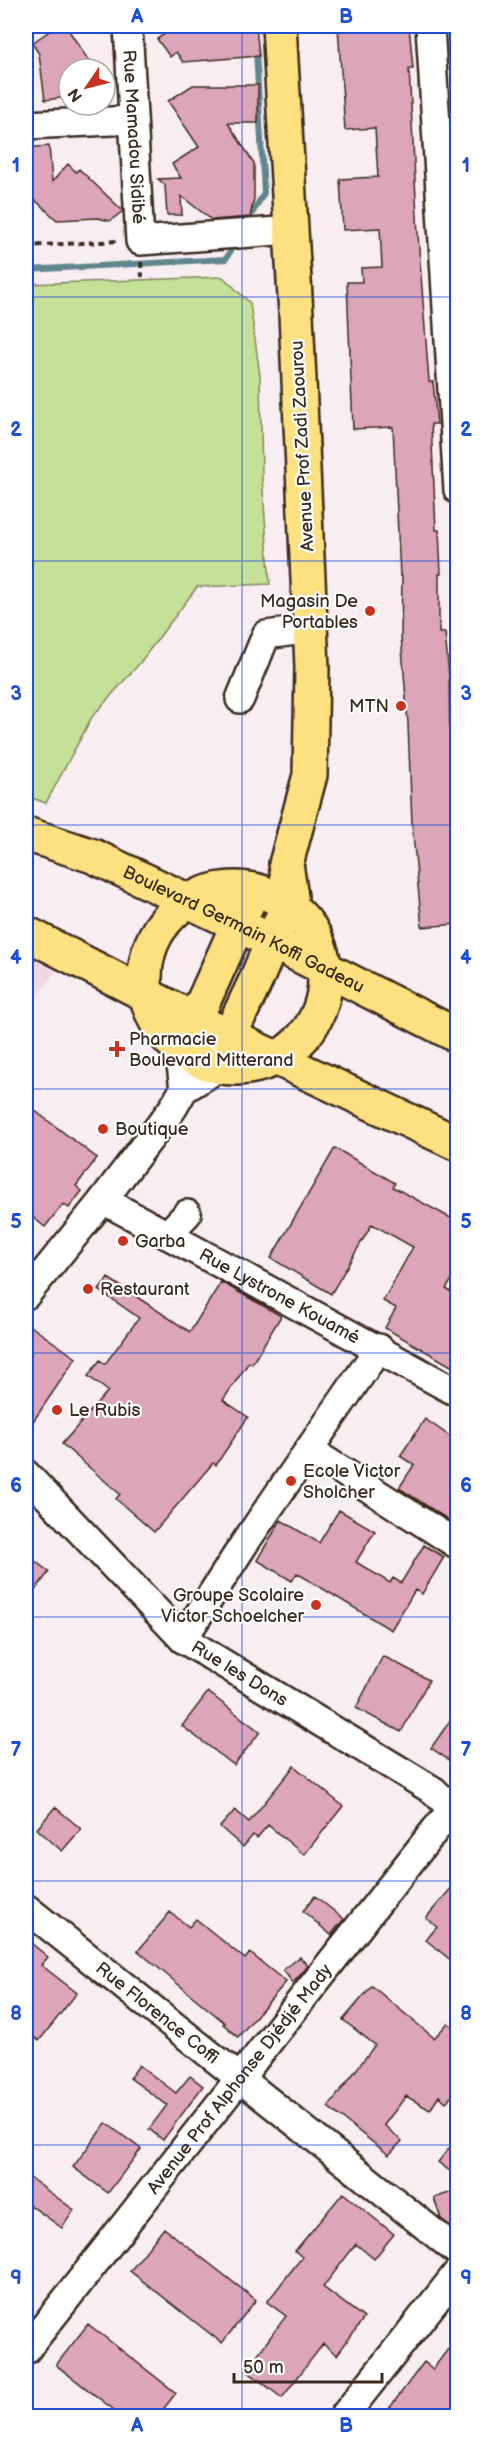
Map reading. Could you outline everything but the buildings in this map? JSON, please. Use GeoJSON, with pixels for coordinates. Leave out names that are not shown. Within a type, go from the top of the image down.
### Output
{"type":"FeatureCollection","features":[{"type":"Feature","properties":{"kind":"main road","name":"Avenue Prof Zadi Zaourou"},"geometry":{"type":"LineString","coordinates":[[279,26],[292,230],[312,667],[310,775],[286,864]]}},
{"type":"Feature","properties":{"kind":"main road","name":"Boulevard Germain Koffi Gadeau"},"geometry":{"type":"LineString","coordinates":[[26,834],[93,856],[272,941],[458,1036]]}},
{"type":"Feature","properties":{"kind":"main road"},"geometry":{"type":"LineString","coordinates":[[195,1020],[259,879],[286,864],[291,897],[229,1037]]}},
{"type":"Feature","properties":{"kind":"main road"},"geometry":{"type":"LineString","coordinates":[[218,890],[254,890],[270,894],[288,905],[311,931],[319,946],[324,968],[323,999],[312,1024],[297,1044],[275,1059],[249,1067],[232,1068],[213,1065],[182,1051],[158,1024],[146,996],[147,959],[160,926],[187,900],[218,890]]}},
{"type":"Feature","properties":{"kind":"main road"},"geometry":{"type":"LineString","coordinates":[[26,933],[229,1037],[445,1138]]}},
{"type":"Feature","properties":{"kind":"street","name":"Rue Mamadou Sidibé"},"geometry":{"type":"LineString","coordinates":[[128,26],[140,240],[292,230]]}},
{"type":"Feature","properties":{"kind":"street"},"geometry":{"type":"LineString","coordinates":[[430,26],[447,154],[458,490]]}},
{"type":"Feature","properties":{"kind":"street"},"geometry":{"type":"LineString","coordinates":[[26,125],[133,120]]}},
{"type":"Feature","properties":{"kind":"street"},"geometry":{"type":"LineString","coordinates":[[240,699],[266,635],[311,629]]}},
{"type":"Feature","properties":{"kind":"street"},"geometry":{"type":"LineString","coordinates":[[184,1089],[180,1057],[195,1020]]}},
{"type":"Feature","properties":{"kind":"street"},"geometry":{"type":"LineString","coordinates":[[26,1295],[103,1200],[173,1108],[184,1089],[210,1072],[229,1037]]}},
{"type":"Feature","properties":{"kind":"street","name":"Rue Lystrone Kouamé"},"geometry":{"type":"LineString","coordinates":[[103,1200],[379,1348],[458,1393]]}},
{"type":"Feature","properties":{"kind":"street"},"geometry":{"type":"LineString","coordinates":[[166,1234],[187,1214]]}},
{"type":"Feature","properties":{"kind":"street"},"geometry":{"type":"LineString","coordinates":[[183,1639],[244,1544],[379,1348]]}},
{"type":"Feature","properties":{"kind":"street"},"geometry":{"type":"LineString","coordinates":[[309,1450],[458,1545]]}},
{"type":"Feature","properties":{"kind":"street","name":"Rue les Dons"},"geometry":{"type":"LineString","coordinates":[[26,1474],[183,1639],[434,1791],[456,1812]]}},
{"type":"Feature","properties":{"kind":"street","name":"Avenue Prof Alphonse Djédjé Mady"},"geometry":{"type":"LineString","coordinates":[[27,2345],[435,1830],[446,1817],[456,1812]]}},
{"type":"Feature","properties":{"kind":"street","name":"Rue Florence Coffi"},"geometry":{"type":"LineString","coordinates":[[26,1908],[458,2252]]}},
{"type":"Feature","properties":{"kind":"street"},"geometry":{"type":"LineString","coordinates":[[344,2416],[458,2272]]}},
{"type":"Feature","properties":{"kind":"path"},"geometry":{"type":"LineString","coordinates":[[26,246],[140,240]]}},
{"type":"Feature","properties":{"kind":"shaded area"},"geometry":{"type":"Polygon","coordinates":[[[26,942],[63,962],[26,1011],[26,942]]]}},
{"type":"Feature","properties":{"kind":"green space"},"geometry":{"type":"Polygon","coordinates":[[[223,277],[250,303],[260,376],[262,478],[270,584],[197,587],[139,664],[92,717],[46,803],[26,796],[26,284],[223,277]]]}},
{"type":"Feature","properties":{"kind":"waterway"},"geometry":{"type":"LineString","coordinates":[[246,224],[264,193],[256,51]]}},
{"type":"Feature","properties":{"kind":"waterway"},"geometry":{"type":"LineString","coordinates":[[26,270],[226,259],[236,241]]}},
{"type":"Feature","properties":{"kind":"place","name":"Magasin De Portables"},"geometry":{"type":"Point","coordinates":[370,611]}},
{"type":"Feature","properties":{"kind":"place","name":"MTN"},"geometry":{"type":"Point","coordinates":[401,706]}},
{"type":"Feature","properties":{"kind":"place","name":"Pharmacie Boulevard Mitterand"},"geometry":{"type":"Point","coordinates":[117,1049]}},
{"type":"Feature","properties":{"kind":"place","name":"Boutique"},"geometry":{"type":"Point","coordinates":[103,1129]}},
{"type":"Feature","properties":{"kind":"place","name":"Garba"},"geometry":{"type":"Point","coordinates":[123,1241]}},
{"type":"Feature","properties":{"kind":"place","name":"Restaurant"},"geometry":{"type":"Point","coordinates":[88,1289]}},
{"type":"Feature","properties":{"kind":"place","name":"Le Rubis"},"geometry":{"type":"Point","coordinates":[57,1410]}},
{"type":"Feature","properties":{"kind":"place","name":"Ecole Victor Sholcher"},"geometry":{"type":"Point","coordinates":[291,1481]}},
{"type":"Feature","properties":{"kind":"place","name":"Groupe Scolaire Victor Schoelcher"},"geometry":{"type":"Point","coordinates":[316,1605]}}]}
